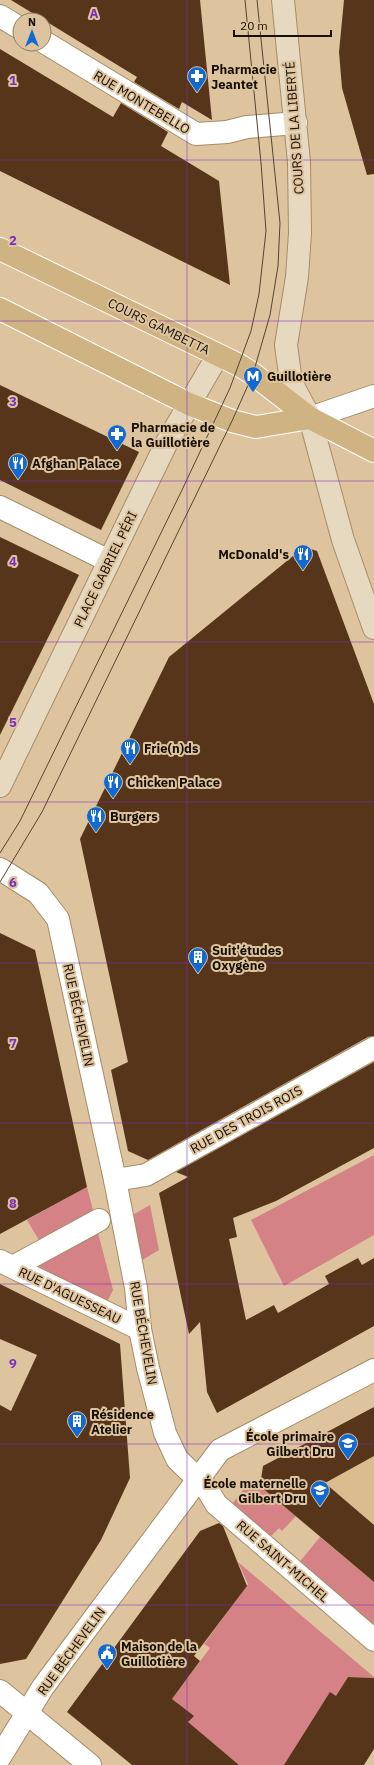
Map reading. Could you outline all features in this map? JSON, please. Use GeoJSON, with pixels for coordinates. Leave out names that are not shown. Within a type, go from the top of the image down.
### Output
{"type":"FeatureCollection","features":[{"type":"Feature","properties":{"kind":"main road","name":"COURS GAMBETTA"},"geometry":{"type":"LineString","coordinates":[[0,248],[218,355],[253,374],[310,418],[374,451]]}},
{"type":"Feature","properties":{"kind":"main road"},"geometry":{"type":"LineString","coordinates":[[0,309],[189,404],[232,421],[256,427],[310,418]]}},
{"type":"Feature","properties":{"kind":"street","name":"COURS DE LA LIBERTÉ"},"geometry":{"type":"LineString","coordinates":[[283,0],[299,162],[300,234],[297,277],[286,345],[291,382],[310,418],[345,548],[374,628]]}},
{"type":"Feature","properties":{"kind":"street"},"geometry":{"type":"LineString","coordinates":[[0,16],[12,23]]}},
{"type":"Feature","properties":{"kind":"street","name":"RUE MONTEBELLO"},"geometry":{"type":"LineString","coordinates":[[52,47],[196,134],[227,132],[247,127],[296,123]]}},
{"type":"Feature","properties":{"kind":"street","name":"PLACE GABRIEL PÉRI"},"geometry":{"type":"LineString","coordinates":[[0,786],[166,444],[218,355]]}},
{"type":"Feature","properties":{"kind":"street"},"geometry":{"type":"LineString","coordinates":[[310,418],[374,396]]}},
{"type":"Feature","properties":{"kind":"street"},"geometry":{"type":"LineString","coordinates":[[0,507],[109,561]]}},
{"type":"Feature","properties":{"kind":"street","name":"RUE BÉCHEVELIN"},"geometry":{"type":"LineString","coordinates":[[0,869],[38,893],[58,919],[115,1180],[136,1288],[140,1329],[148,1368],[165,1433],[177,1459],[197,1479],[43,1687],[0,1757]]}},
{"type":"Feature","properties":{"kind":"street","name":"RUE DES TROIS ROIS"},"geometry":{"type":"LineString","coordinates":[[115,1180],[146,1175],[374,1048]]}},
{"type":"Feature","properties":{"kind":"street"},"geometry":{"type":"LineString","coordinates":[[6,1264],[99,1220]]}},
{"type":"Feature","properties":{"kind":"street","name":"RUE D'AGUESSEAU"},"geometry":{"type":"LineString","coordinates":[[6,1264],[140,1329]]}},
{"type":"Feature","properties":{"kind":"street"},"geometry":{"type":"LineString","coordinates":[[197,1479],[220,1450],[374,1370]]}},
{"type":"Feature","properties":{"kind":"street","name":"RUE SAINT-MICHEL"},"geometry":{"type":"LineString","coordinates":[[197,1479],[206,1487],[216,1504],[374,1640]]}},
{"type":"Feature","properties":{"kind":"street"},"geometry":{"type":"LineString","coordinates":[[0,1692],[90,1765]]}},
{"type":"Feature","properties":{"kind":"shaded area"},"geometry":{"type":"Polygon","coordinates":[[[374,1155],[374,1235],[284,1286],[251,1220],[374,1155]]]}},
{"type":"Feature","properties":{"kind":"shaded area"},"geometry":{"type":"Polygon","coordinates":[[[87,1187],[94,1214],[40,1242],[27,1220],[87,1187]]]}},
{"type":"Feature","properties":{"kind":"shaded area"},"geometry":{"type":"Polygon","coordinates":[[[150,1205],[159,1250],[139,1262],[129,1217],[150,1205]]]}},
{"type":"Feature","properties":{"kind":"shaded area"},"geometry":{"type":"Polygon","coordinates":[[[97,1229],[113,1290],[107,1302],[29,1266],[97,1229]]]}},
{"type":"Feature","properties":{"kind":"shaded area","name":"École maternelle Gilbert Dru"},"geometry":{"type":"Polygon","coordinates":[[[374,1407],[374,1582],[260,1486],[263,1466],[374,1407]]]}},
{"type":"Feature","properties":{"kind":"shaded area"},"geometry":{"type":"Polygon","coordinates":[[[260,1486],[296,1516],[282,1531],[279,1528],[267,1540],[229,1508],[243,1490],[260,1486]]]}},
{"type":"Feature","properties":{"kind":"shaded area"},"geometry":{"type":"Polygon","coordinates":[[[320,1537],[374,1582],[374,1632],[297,1565],[320,1537]]]}},
{"type":"Feature","properties":{"kind":"shaded area"},"geometry":{"type":"Polygon","coordinates":[[[238,1562],[374,1677],[348,1677],[295,1765],[239,1765],[209,1740],[185,1726],[193,1716],[172,1699],[210,1648],[204,1644],[248,1584],[238,1562]]]}},
{"type":"Feature","properties":{"kind":"building"},"geometry":{"type":"Polygon","coordinates":[[[11,0],[200,0],[212,120],[182,102],[179,109],[134,82],[137,77],[52,25],[52,12],[31,12],[11,0]]]}},
{"type":"Feature","properties":{"kind":"building"},"geometry":{"type":"Polygon","coordinates":[[[344,0],[374,0],[374,174],[367,175],[342,88],[339,52],[344,0]]]}},
{"type":"Feature","properties":{"kind":"building"},"geometry":{"type":"Polygon","coordinates":[[[0,49],[113,117],[121,103],[168,132],[161,146],[219,181],[230,285],[0,171],[0,49]]]}},
{"type":"Feature","properties":{"kind":"building"},"geometry":{"type":"Polygon","coordinates":[[[0,385],[139,452],[101,530],[0,480],[0,385]]]}},
{"type":"Feature","properties":{"kind":"building"},"geometry":{"type":"Polygon","coordinates":[[[0,537],[79,575],[0,735],[0,537]]]}},
{"type":"Feature","properties":{"kind":"building"},"geometry":{"type":"Polygon","coordinates":[[[304,547],[317,551],[374,704],[374,1036],[368,1037],[148,1160],[128,1151],[111,1070],[128,1062],[80,839],[169,657],[304,547]]]}},
{"type":"Feature","properties":{"kind":"building"},"geometry":{"type":"Polygon","coordinates":[[[0,933],[35,950],[87,1187],[0,1234],[0,933]]]}},
{"type":"Feature","properties":{"kind":"building"},"geometry":{"type":"Polygon","coordinates":[[[374,1062],[374,1148],[276,1201],[233,1218],[237,1237],[229,1239],[246,1320],[274,1305],[278,1313],[329,1284],[325,1276],[358,1258],[362,1265],[374,1258],[374,1326],[217,1413],[207,1392],[200,1322],[189,1334],[159,1193],[188,1177],[176,1172],[374,1062]]]}},
{"type":"Feature","properties":{"kind":"building"},"geometry":{"type":"Polygon","coordinates":[[[0,1284],[120,1344],[130,1478],[101,1540],[26,1659],[0,1664],[0,1405],[11,1411],[37,1355],[0,1339],[0,1284]]]}},
{"type":"Feature","properties":{"kind":"building","name":"École maternelle Gilbert Dru"},"geometry":{"type":"Polygon","coordinates":[[[374,1407],[374,1456],[325,1483],[374,1525],[374,1582],[260,1486],[263,1466],[374,1407]]]}},
{"type":"Feature","properties":{"kind":"building"},"geometry":{"type":"Polygon","coordinates":[[[219,1523],[223,1526],[247,1586],[194,1656],[200,1661],[172,1699],[194,1716],[188,1722],[239,1765],[132,1765],[67,1712],[200,1531],[219,1523]]]}},
{"type":"Feature","properties":{"kind":"building"},"geometry":{"type":"Polygon","coordinates":[[[348,1677],[374,1678],[374,1749],[364,1765],[284,1765],[330,1692],[336,1696],[348,1677]]]}},
{"type":"Feature","properties":{"kind":"tram line"},"geometry":{"type":"LineString","coordinates":[[0,853],[20,821],[182,490],[230,388],[251,331],[259,294],[266,231],[245,0]]}},
{"type":"Feature","properties":{"kind":"tram line"},"geometry":{"type":"LineString","coordinates":[[0,882],[42,812],[232,421],[253,374],[270,315],[278,266],[280,223],[257,0]]}},
{"type":"Feature","properties":{"kind":"place","name":"Pharmacie Jeantet"},"geometry":{"type":"Point","coordinates":[197,93]}},
{"type":"Feature","properties":{"kind":"place","name":"Guillotière"},"geometry":{"type":"Point","coordinates":[253,393]}},
{"type":"Feature","properties":{"kind":"place","name":"Pharmacie de la Guillotière"},"geometry":{"type":"Point","coordinates":[117,451]}},
{"type":"Feature","properties":{"kind":"place","name":"Afghan Palace"},"geometry":{"type":"Point","coordinates":[18,480]}},
{"type":"Feature","properties":{"kind":"place","name":"McDonald's"},"geometry":{"type":"Point","coordinates":[303,571]}},
{"type":"Feature","properties":{"kind":"place","name":"Frie(n)ds"},"geometry":{"type":"Point","coordinates":[130,765]}},
{"type":"Feature","properties":{"kind":"place","name":"Chicken Palace"},"geometry":{"type":"Point","coordinates":[113,799]}},
{"type":"Feature","properties":{"kind":"place","name":"Burgers"},"geometry":{"type":"Point","coordinates":[96,833]}},
{"type":"Feature","properties":{"kind":"place","name":"Suit'études Oxygène"},"geometry":{"type":"Point","coordinates":[198,974]}},
{"type":"Feature","properties":{"kind":"place","name":"Résidence Atelier"},"geometry":{"type":"Point","coordinates":[77,1438]}},
{"type":"Feature","properties":{"kind":"place","name":"École primaire Gilbert Dru"},"geometry":{"type":"Point","coordinates":[348,1460]}},
{"type":"Feature","properties":{"kind":"place","name":"École maternelle Gilbert Dru"},"geometry":{"type":"Point","coordinates":[320,1507]}},
{"type":"Feature","properties":{"kind":"place","name":"Maison de la Guillotière"},"geometry":{"type":"Point","coordinates":[107,1670]}}]}
